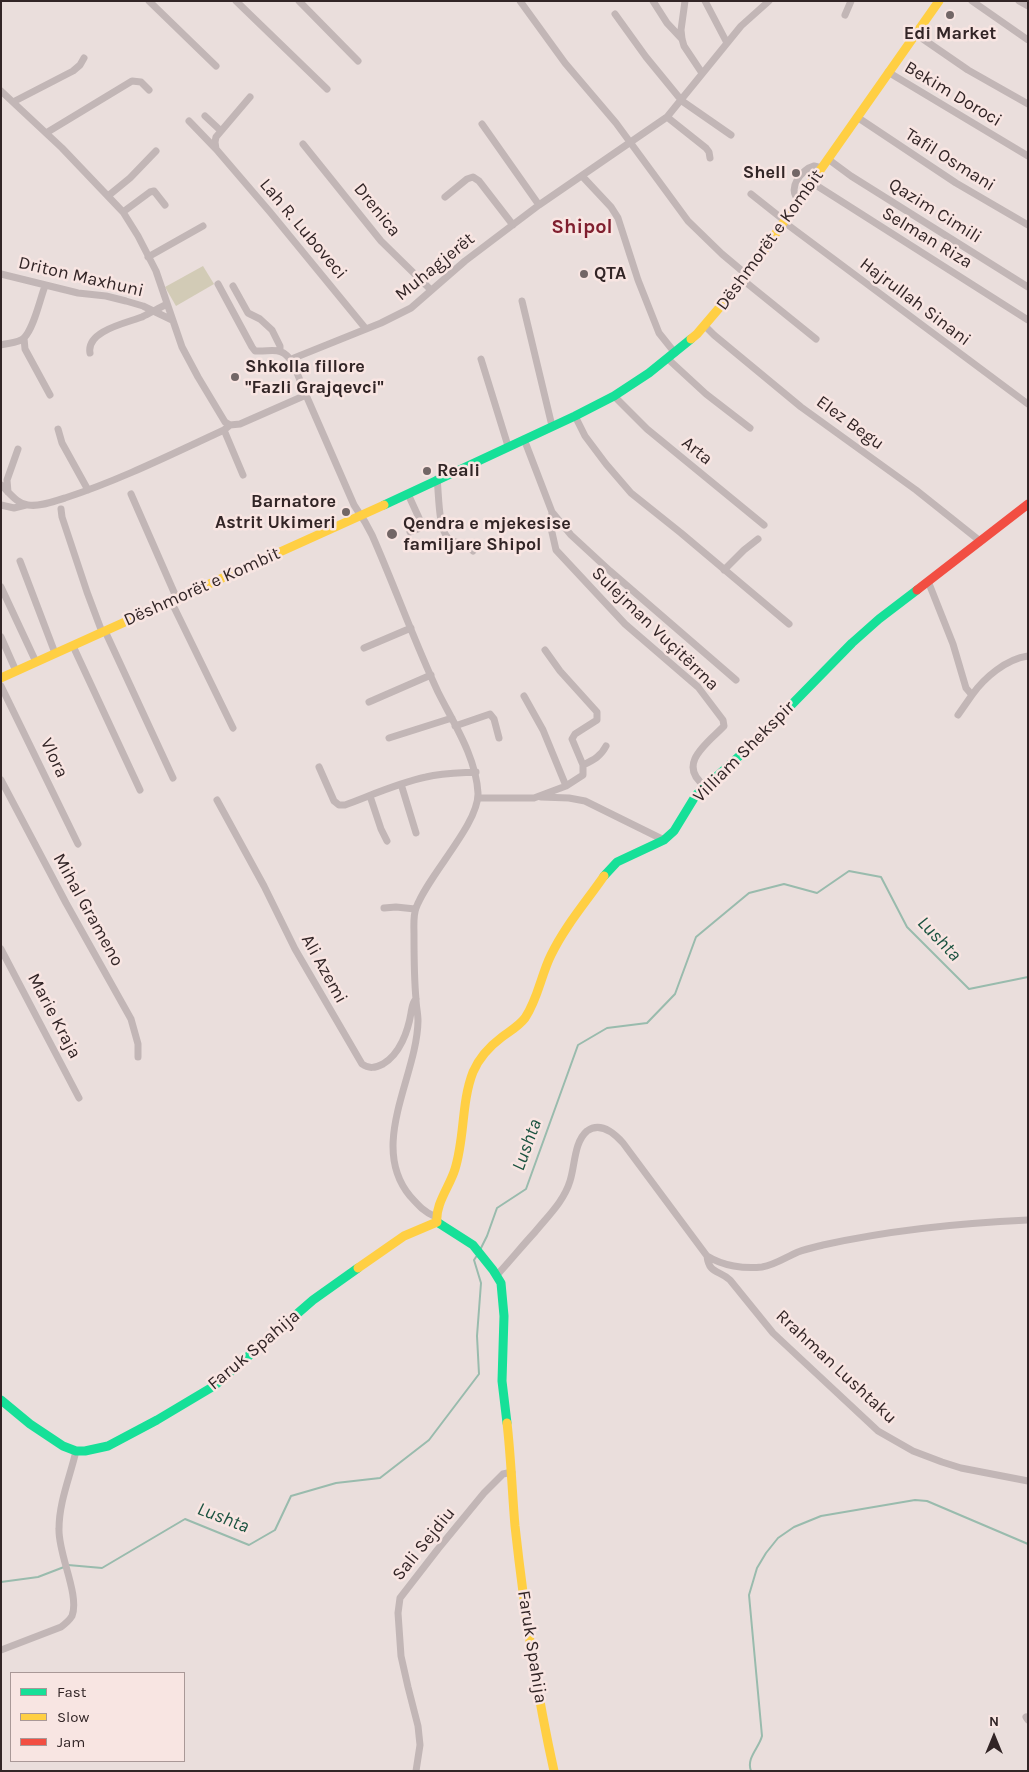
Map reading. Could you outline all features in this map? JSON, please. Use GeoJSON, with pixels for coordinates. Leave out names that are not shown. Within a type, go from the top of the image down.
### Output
{"type":"FeatureCollection","features":[{"type":"Feature","properties":{"kind":"street"},"geometry":{"type":"LineString","coordinates":[[149,1],[216,66]]}},
{"type":"Feature","properties":{"kind":"street"},"geometry":{"type":"LineString","coordinates":[[236,1],[327,89]]}},
{"type":"Feature","properties":{"kind":"street"},"geometry":{"type":"LineString","coordinates":[[299,1],[358,61]]}},
{"type":"Feature","properties":{"kind":"street"},"geometry":{"type":"LineString","coordinates":[[520,1],[565,63],[630,142],[688,221],[745,278],[816,339]]}},
{"type":"Feature","properties":{"kind":"street"},"geometry":{"type":"LineString","coordinates":[[653,1],[667,23],[682,39]]}},
{"type":"Feature","properties":{"kind":"street"},"geometry":{"type":"LineString","coordinates":[[704,1],[727,43]]}},
{"type":"Feature","properties":{"kind":"street","name":"Muhagjerët"},"geometry":{"type":"LineString","coordinates":[[293,363],[294,358],[299,355],[397,316],[411,308],[465,260],[539,205],[667,118],[741,26],[770,1]]}},
{"type":"Feature","properties":{"kind":"street"},"geometry":{"type":"LineString","coordinates":[[845,15],[851,1]]}},
{"type":"Feature","properties":{"kind":"street","name":"Dëshmorët e Kombit"},"geometry":{"type":"LineString","coordinates":[[1,678],[408,494],[575,416],[614,396],[672,356],[706,326],[745,278],[939,1]]}},
{"type":"Feature","properties":{"kind":"street"},"geometry":{"type":"LineString","coordinates":[[972,1],[1028,40]]}},
{"type":"Feature","properties":{"kind":"street"},"geometry":{"type":"LineString","coordinates":[[1019,1],[1028,6]]}},
{"type":"Feature","properties":{"kind":"street"},"geometry":{"type":"LineString","coordinates":[[685,2],[681,30],[682,39],[684,46],[702,73]]}},
{"type":"Feature","properties":{"kind":"street"},"geometry":{"type":"LineString","coordinates":[[615,14],[646,57],[682,101],[731,135]]}},
{"type":"Feature","properties":{"kind":"street"},"geometry":{"type":"LineString","coordinates":[[918,33],[968,70],[1028,103]]}},
{"type":"Feature","properties":{"kind":"street"},"geometry":{"type":"LineString","coordinates":[[13,102],[73,71],[84,58]]}},
{"type":"Feature","properties":{"kind":"street","name":"Bekim Doroci"},"geometry":{"type":"LineString","coordinates":[[888,72],[1028,156]]}},
{"type":"Feature","properties":{"kind":"street"},"geometry":{"type":"LineString","coordinates":[[46,133],[132,81],[141,82],[149,90]]}},
{"type":"Feature","properties":{"kind":"street"},"geometry":{"type":"LineString","coordinates":[[1,91],[46,133],[123,212],[156,271],[182,347],[221,415],[244,475]]}},
{"type":"Feature","properties":{"kind":"street"},"geometry":{"type":"LineString","coordinates":[[216,149],[215,142],[221,131],[250,97]]}},
{"type":"Feature","properties":{"kind":"street"},"geometry":{"type":"LineString","coordinates":[[205,116],[221,131]]}},
{"type":"Feature","properties":{"kind":"street"},"geometry":{"type":"LineString","coordinates":[[667,118],[706,148],[710,152],[710,158]]}},
{"type":"Feature","properties":{"kind":"street","name":"Tafil Osmani"},"geometry":{"type":"LineString","coordinates":[[857,118],[956,183],[1028,225]]}},
{"type":"Feature","properties":{"kind":"street","name":"Lah R. Luboveci"},"geometry":{"type":"LineString","coordinates":[[189,121],[276,218],[366,329]]}},
{"type":"Feature","properties":{"kind":"street"},"geometry":{"type":"LineString","coordinates":[[482,124],[539,205]]}},
{"type":"Feature","properties":{"kind":"street","name":"Drenica"},"geometry":{"type":"LineString","coordinates":[[304,144],[382,241],[431,290]]}},
{"type":"Feature","properties":{"kind":"street"},"geometry":{"type":"LineString","coordinates":[[108,196],[130,178],[156,151]]}},
{"type":"Feature","properties":{"kind":"street","name":"Qazim Cimili"},"geometry":{"type":"LineString","coordinates":[[828,159],[859,181],[1028,287]]}},
{"type":"Feature","properties":{"kind":"street"},"geometry":{"type":"LineString","coordinates":[[799,200],[793,190],[802,174],[806,169],[814,166],[822,168]]}},
{"type":"Feature","properties":{"kind":"street"},"geometry":{"type":"LineString","coordinates":[[582,176],[611,207],[618,218],[653,318],[672,356],[706,394],[750,428]]}},
{"type":"Feature","properties":{"kind":"street"},"geometry":{"type":"LineString","coordinates":[[445,197],[467,178],[473,177],[479,181],[513,225]]}},
{"type":"Feature","properties":{"kind":"street","name":"Selman Riza"},"geometry":{"type":"LineString","coordinates":[[811,182],[1028,320]]}},
{"type":"Feature","properties":{"kind":"street"},"geometry":{"type":"LineString","coordinates":[[123,212],[154,191],[165,205]]}},
{"type":"Feature","properties":{"kind":"street","name":"Hajrullah Sinani"},"geometry":{"type":"LineString","coordinates":[[750,194],[1028,404]]}},
{"type":"Feature","properties":{"kind":"street"},"geometry":{"type":"LineString","coordinates":[[148,257],[203,226]]}},
{"type":"Feature","properties":{"kind":"street","name":"Driton Maxhuni"},"geometry":{"type":"LineString","coordinates":[[1,274],[78,293],[106,296],[143,306],[172,320]]}},
{"type":"Feature","properties":{"kind":"street"},"geometry":{"type":"LineString","coordinates":[[218,284],[255,351],[280,350],[293,363],[354,505],[385,563],[431,675],[476,772],[478,798],[469,824],[433,876],[415,909],[414,944],[417,1035],[398,1107],[394,1156],[395,1169],[399,1180],[421,1209],[473,1245],[497,1276]]}},
{"type":"Feature","properties":{"kind":"street"},"geometry":{"type":"LineString","coordinates":[[45,286],[24,338],[25,349],[50,395]]}},
{"type":"Feature","properties":{"kind":"street"},"geometry":{"type":"LineString","coordinates":[[233,286],[248,313],[260,319],[272,330],[280,350]]}},
{"type":"Feature","properties":{"kind":"street"},"geometry":{"type":"LineString","coordinates":[[522,301],[552,426]]}},
{"type":"Feature","properties":{"kind":"street","name":"Driton Maxhuni"},"geometry":{"type":"LineString","coordinates":[[90,353],[91,342],[98,335],[167,304]]}},
{"type":"Feature","properties":{"kind":"street","name":"Elez Begu"},"geometry":{"type":"LineString","coordinates":[[706,326],[714,335],[801,407],[916,490],[980,541]]}},
{"type":"Feature","properties":{"kind":"street"},"geometry":{"type":"LineString","coordinates":[[1,345],[24,338]]}},
{"type":"Feature","properties":{"kind":"street"},"geometry":{"type":"LineString","coordinates":[[481,359],[508,446]]}},
{"type":"Feature","properties":{"kind":"street"},"geometry":{"type":"LineString","coordinates":[[1,504],[14,508],[45,504],[88,490],[306,395]]}},
{"type":"Feature","properties":{"kind":"street","name":"Arta"},"geometry":{"type":"LineString","coordinates":[[614,396],[647,429],[764,525]]}},
{"type":"Feature","properties":{"kind":"street"},"geometry":{"type":"LineString","coordinates":[[575,416],[585,436],[631,493],[681,532],[789,624]]}},
{"type":"Feature","properties":{"kind":"street"},"geometry":{"type":"LineString","coordinates":[[58,429],[62,443],[88,490]]}},
{"type":"Feature","properties":{"kind":"street","name":"Sulejman Vuçitërrna"},"geometry":{"type":"LineString","coordinates":[[524,439],[552,512],[571,535],[603,566],[736,680]]}},
{"type":"Feature","properties":{"kind":"street"},"geometry":{"type":"LineString","coordinates":[[9,492],[7,480],[18,449]]}},
{"type":"Feature","properties":{"kind":"street"},"geometry":{"type":"LineString","coordinates":[[437,480],[440,514],[446,534],[454,541],[469,546],[473,551]]}},
{"type":"Feature","properties":{"kind":"street"},"geometry":{"type":"LineString","coordinates":[[1,485],[26,505]]}},
{"type":"Feature","properties":{"kind":"street"},"geometry":{"type":"LineString","coordinates":[[131,494],[174,600],[233,728]]}},
{"type":"Feature","properties":{"kind":"street"},"geometry":{"type":"LineString","coordinates":[[408,494],[420,525],[418,529],[410,532]]}},
{"type":"Feature","properties":{"kind":"street","name":"Villiam Shekspir"},"geometry":{"type":"LineString","coordinates":[[437,1220],[440,1204],[454,1176],[470,1083],[474,1071],[480,1060],[498,1040],[524,1020],[562,935],[608,870],[617,862],[664,840],[674,831],[693,800],[706,786],[761,736],[852,642],[1028,504]]}},
{"type":"Feature","properties":{"kind":"street"},"geometry":{"type":"LineString","coordinates":[[61,509],[87,592],[104,632]]}},
{"type":"Feature","properties":{"kind":"street","name":"Sulejman Vuçitërrna"},"geometry":{"type":"LineString","coordinates":[[552,512],[552,536],[556,550],[624,624],[698,687],[723,720],[724,726],[702,747],[695,757],[695,775],[706,786]]}},
{"type":"Feature","properties":{"kind":"street"},"geometry":{"type":"LineString","coordinates":[[724,570],[758,539]]}},
{"type":"Feature","properties":{"kind":"street"},"geometry":{"type":"LineString","coordinates":[[20,560],[56,653]]}},
{"type":"Feature","properties":{"kind":"street"},"geometry":{"type":"LineString","coordinates":[[928,581],[953,644],[966,688],[972,695]]}},
{"type":"Feature","properties":{"kind":"street"},"geometry":{"type":"LineString","coordinates":[[1,587],[36,662]]}},
{"type":"Feature","properties":{"kind":"street"},"geometry":{"type":"LineString","coordinates":[[364,648],[411,628]]}},
{"type":"Feature","properties":{"kind":"street","name":"Dëshmorët e Kombit"},"geometry":{"type":"LineString","coordinates":[[104,632],[173,778]]}},
{"type":"Feature","properties":{"kind":"street"},"geometry":{"type":"LineString","coordinates":[[1,637],[16,671]]}},
{"type":"Feature","properties":{"kind":"street"},"geometry":{"type":"LineString","coordinates":[[73,646],[140,790]]}},
{"type":"Feature","properties":{"kind":"street"},"geometry":{"type":"LineString","coordinates":[[478,798],[528,798],[540,796],[566,786],[583,775],[583,765],[572,739],[575,734],[597,720],[597,712],[560,671],[545,650]]}},
{"type":"Feature","properties":{"kind":"street"},"geometry":{"type":"LineString","coordinates":[[958,715],[972,695],[993,674],[1014,661],[1028,656]]}},
{"type":"Feature","properties":{"kind":"street"},"geometry":{"type":"LineString","coordinates":[[370,702],[431,675]]}},
{"type":"Feature","properties":{"kind":"street","name":"Vlora"},"geometry":{"type":"LineString","coordinates":[[1,686],[78,844]]}},
{"type":"Feature","properties":{"kind":"street"},"geometry":{"type":"LineString","coordinates":[[524,696],[542,730],[566,786]]}},
{"type":"Feature","properties":{"kind":"street"},"geometry":{"type":"LineString","coordinates":[[455,726],[490,714],[494,719],[499,738]]}},
{"type":"Feature","properties":{"kind":"street"},"geometry":{"type":"LineString","coordinates":[[389,738],[452,718]]}},
{"type":"Feature","properties":{"kind":"street"},"geometry":{"type":"LineString","coordinates":[[583,765],[596,759],[606,746]]}},
{"type":"Feature","properties":{"kind":"street"},"geometry":{"type":"LineString","coordinates":[[320,767],[334,801],[339,805],[345,805],[401,784],[439,774],[476,772]]}},
{"type":"Feature","properties":{"kind":"street","name":"Mihal Grameno"},"geometry":{"type":"LineString","coordinates":[[1,780],[66,903],[128,1014],[138,1044],[138,1057]]}},
{"type":"Feature","properties":{"kind":"street"},"geometry":{"type":"LineString","coordinates":[[401,784],[416,833]]}},
{"type":"Feature","properties":{"kind":"street"},"geometry":{"type":"LineString","coordinates":[[370,796],[380,829],[386,841]]}},
{"type":"Feature","properties":{"kind":"street"},"geometry":{"type":"LineString","coordinates":[[540,796],[544,798],[569,798],[585,801],[664,840]]}},
{"type":"Feature","properties":{"kind":"street","name":"Ali Azemi"},"geometry":{"type":"LineString","coordinates":[[217,800],[264,886],[295,949],[366,1068],[372,1068],[387,1062],[393,1056],[406,1032],[413,1003],[416,999]]}},
{"type":"Feature","properties":{"kind":"street"},"geometry":{"type":"LineString","coordinates":[[384,908],[415,909]]}},
{"type":"Feature","properties":{"kind":"street","name":"Marie Kraja"},"geometry":{"type":"LineString","coordinates":[[1,949],[79,1098]]}},
{"type":"Feature","properties":{"kind":"street","name":"Rrahman Lushtaku"},"geometry":{"type":"LineString","coordinates":[[497,1276],[558,1203],[570,1184],[582,1138],[593,1128],[600,1128],[611,1132],[623,1144],[707,1256],[709,1266],[714,1271],[724,1274],[773,1333],[878,1431],[913,1451],[942,1462],[962,1468],[1028,1481]]}},
{"type":"Feature","properties":{"kind":"street","name":"Faruk Spahija"},"geometry":{"type":"LineString","coordinates":[[76,1451],[96,1450],[108,1446],[157,1420],[214,1386],[313,1300],[404,1236],[437,1220]]}},
{"type":"Feature","properties":{"kind":"street"},"geometry":{"type":"LineString","coordinates":[[707,1256],[729,1265],[752,1268],[762,1267],[772,1265],[808,1249],[874,1234],[976,1222],[1028,1220]]}},
{"type":"Feature","properties":{"kind":"street","name":"Faruk Spahija"},"geometry":{"type":"LineString","coordinates":[[497,1276],[504,1316],[502,1381],[512,1472],[515,1524],[527,1626],[544,1726],[554,1771]]}},
{"type":"Feature","properties":{"kind":"street"},"geometry":{"type":"LineString","coordinates":[[1,1400],[43,1434],[63,1446],[76,1451],[60,1513],[59,1542],[68,1572],[73,1608],[72,1615],[68,1622],[61,1627],[1,1650]]}},
{"type":"Feature","properties":{"kind":"street","name":"Sali Sejdiu"},"geometry":{"type":"LineString","coordinates":[[416,1771],[420,1756],[419,1736],[401,1656],[398,1613],[400,1598],[438,1548],[484,1493],[503,1474],[512,1472]]}},
{"type":"Feature","properties":{"kind":"shaded area"},"geometry":{"type":"Polygon","coordinates":[[[203,266],[214,284],[176,306],[165,287],[203,266]]]}},
{"type":"Feature","properties":{"kind":"waterway","name":"Lushta"},"geometry":{"type":"LineString","coordinates":[[480,1250],[497,1208],[526,1189],[578,1045],[607,1028],[647,1023],[675,994],[696,937],[749,893],[784,884],[817,893],[849,871],[881,877],[907,927],[969,989],[1028,977]]}},
{"type":"Feature","properties":{"kind":"waterway","name":"Lushta"},"geometry":{"type":"LineString","coordinates":[[68,1565],[102,1568],[185,1519],[249,1545],[275,1530],[291,1496],[336,1483],[380,1478],[429,1440],[479,1374],[477,1336],[481,1283],[474,1260],[478,1254]]}},
{"type":"Feature","properties":{"kind":"waterway"},"geometry":{"type":"LineString","coordinates":[[751,1771],[751,1757],[762,1736],[749,1595],[757,1568],[778,1538],[794,1527],[821,1516],[915,1500],[927,1501],[1028,1544]]}},
{"type":"Feature","properties":{"kind":"waterway","name":"Lushta"},"geometry":{"type":"LineString","coordinates":[[1,1582],[38,1577],[64,1567]]}},
{"type":"Feature","properties":{"kind":"traffic: fast"},"geometry":{"type":"LineString","coordinates":[[384,505],[614,396],[649,373],[691,339]]}},
{"type":"Feature","properties":{"kind":"traffic: fast"},"geometry":{"type":"LineString","coordinates":[[604,876],[617,862],[664,840],[674,831],[696,795],[756,741],[852,643],[879,619],[917,590]]}},
{"type":"Feature","properties":{"kind":"traffic: fast"},"geometry":{"type":"LineString","coordinates":[[437,1222],[473,1245],[501,1283],[504,1316],[502,1381],[507,1423]]}},
{"type":"Feature","properties":{"kind":"traffic: fast"},"geometry":{"type":"LineString","coordinates":[[1,1400],[30,1424],[63,1446],[76,1451],[108,1446],[157,1420],[214,1386],[313,1300],[358,1268]]}},
{"type":"Feature","properties":{"kind":"traffic: slow"},"geometry":{"type":"LineString","coordinates":[[691,339],[743,280],[939,1]]}},
{"type":"Feature","properties":{"kind":"traffic: slow"},"geometry":{"type":"LineString","coordinates":[[1,678],[384,505]]}},
{"type":"Feature","properties":{"kind":"traffic: slow"},"geometry":{"type":"LineString","coordinates":[[437,1222],[438,1209],[453,1175],[458,1157],[469,1084],[475,1067],[489,1048],[525,1018],[557,944],[569,924],[604,876]]}},
{"type":"Feature","properties":{"kind":"traffic: slow"},"geometry":{"type":"LineString","coordinates":[[358,1268],[404,1236],[437,1222]]}},
{"type":"Feature","properties":{"kind":"traffic: slow"},"geometry":{"type":"LineString","coordinates":[[507,1423],[522,1587],[536,1680],[554,1771]]}},
{"type":"Feature","properties":{"kind":"traffic: jam"},"geometry":{"type":"LineString","coordinates":[[917,590],[1028,504]]}},
{"type":"Feature","properties":{"kind":"place","name":"Edi Market"},"geometry":{"type":"Point","coordinates":[950,15]}},
{"type":"Feature","properties":{"kind":"place","name":"Shell"},"geometry":{"type":"Point","coordinates":[796,173]}},
{"type":"Feature","properties":{"kind":"place","name":"QTA"},"geometry":{"type":"Point","coordinates":[584,274]}},
{"type":"Feature","properties":{"kind":"place","name":"Shkolla fillore ''Fazli Grajqevci''"},"geometry":{"type":"Point","coordinates":[235,377]}},
{"type":"Feature","properties":{"kind":"place","name":"Reali"},"geometry":{"type":"Point","coordinates":[427,471]}},
{"type":"Feature","properties":{"kind":"place","name":"Barnatore Astrit Ukimeri"},"geometry":{"type":"Point","coordinates":[346,512]}},
{"type":"Feature","properties":{"kind":"place","name":"Qendra e mjekesise familjare Shipol"},"geometry":{"type":"Point","coordinates":[392,534]}},
{"type":"Feature","properties":{"kind":"district","name":"Shipol"},"geometry":{"type":"Point","coordinates":[582,227]}}]}
